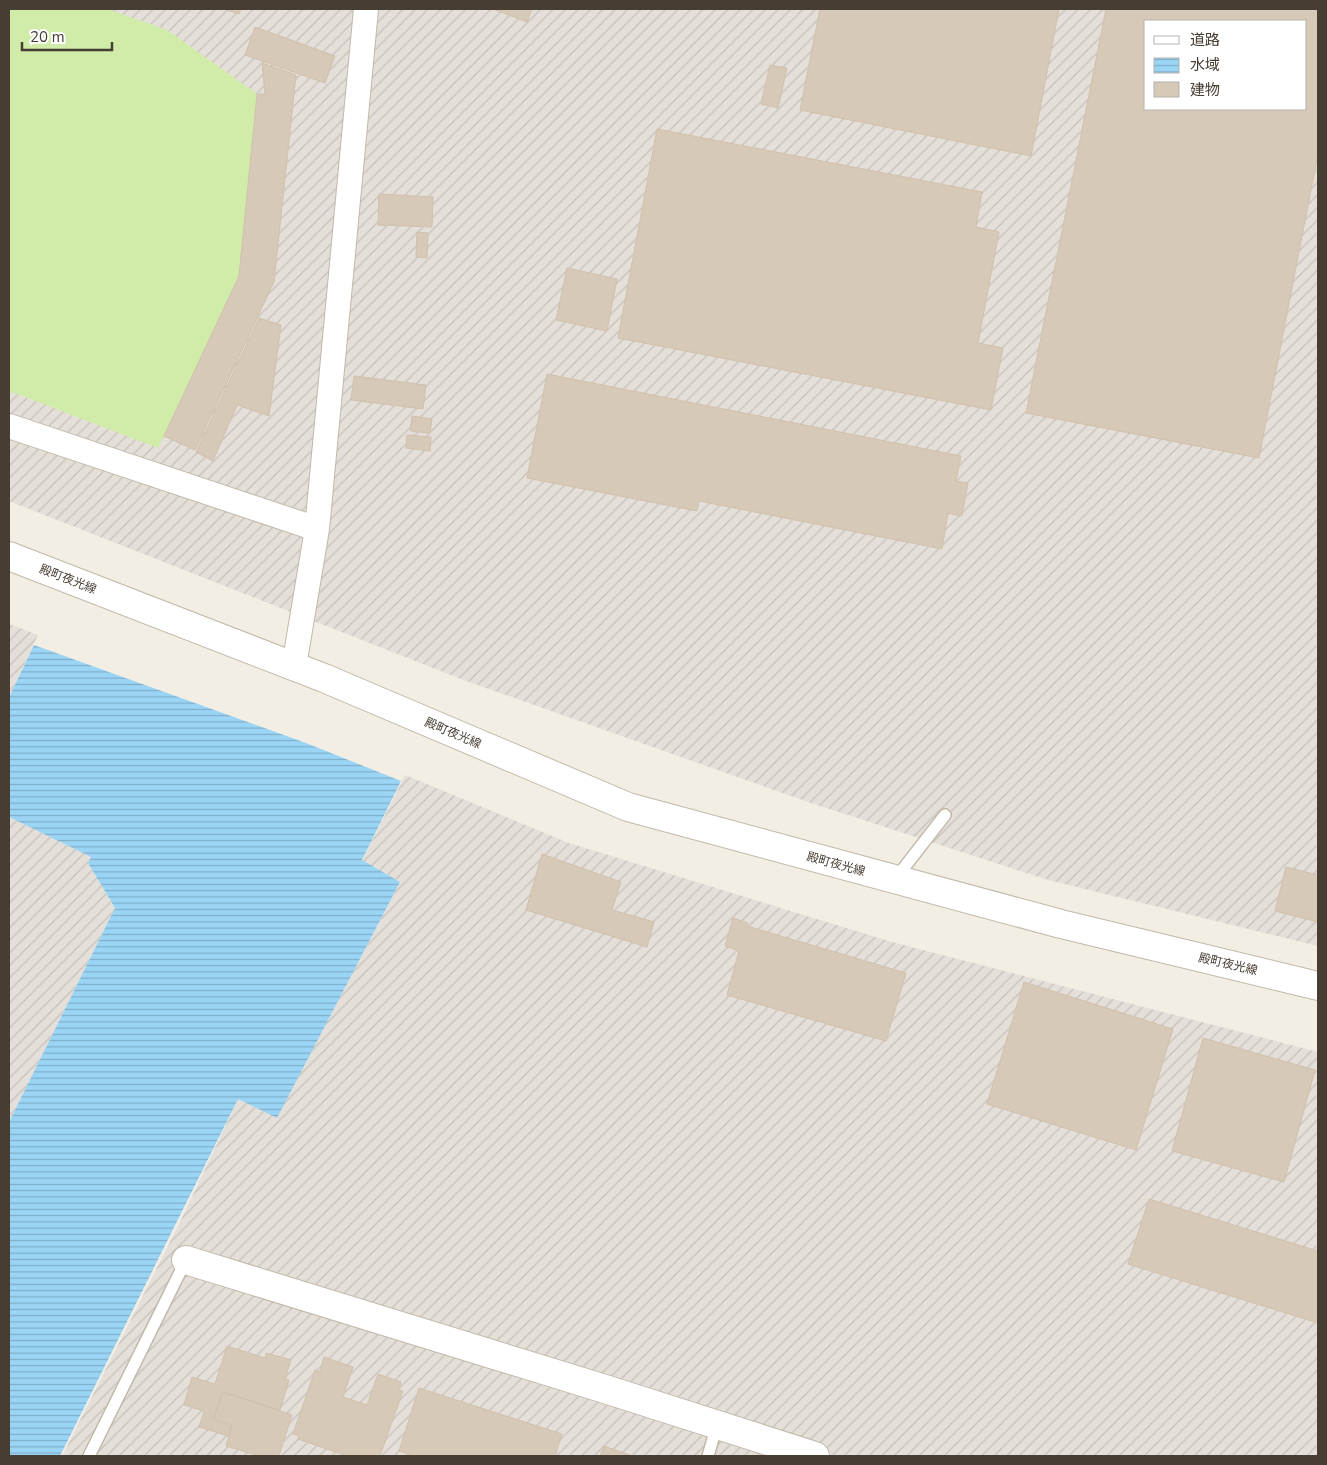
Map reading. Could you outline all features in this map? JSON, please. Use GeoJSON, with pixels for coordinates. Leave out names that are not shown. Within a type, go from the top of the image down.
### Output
{"type":"FeatureCollection","features":[{"type":"Feature","properties":{"kind":"street"},"geometry":{"type":"LineString","coordinates":[[294,666],[317,529],[366,9]]}},
{"type":"Feature","properties":{"kind":"street"},"geometry":{"type":"LineString","coordinates":[[9,426],[317,529]]}},
{"type":"Feature","properties":{"kind":"street","name":"殿町夜光線"},"geometry":{"type":"LineString","coordinates":[[9,556],[324,678],[628,808],[1062,924],[1318,986]]}},
{"type":"Feature","properties":{"kind":"street"},"geometry":{"type":"LineString","coordinates":[[186,1260],[815,1456]]}},
{"type":"Feature","properties":{"kind":"lane"},"geometry":{"type":"LineString","coordinates":[[895,880],[945,815]]}},
{"type":"Feature","properties":{"kind":"lane"},"geometry":{"type":"LineString","coordinates":[[89,1456],[186,1260]]}},
{"type":"Feature","properties":{"kind":"lane"},"geometry":{"type":"LineString","coordinates":[[708,1456],[717,1425]]}},
{"type":"Feature","properties":{"kind":"shaded area"},"geometry":{"type":"Polygon","coordinates":[[[9,9],[1318,9],[1318,946],[1048,880],[811,803],[466,681],[9,501],[9,9]]]}},
{"type":"Feature","properties":{"kind":"shaded area"},"geometry":{"type":"Polygon","coordinates":[[[9,624],[38,635],[9,697],[9,624]]]}},
{"type":"Feature","properties":{"kind":"shaded area"},"geometry":{"type":"Polygon","coordinates":[[[405,775],[569,843],[892,942],[1318,1052],[1318,1456],[62,1456],[179,1224],[238,1099],[277,1117],[400,882],[362,861],[405,775]]]}},
{"type":"Feature","properties":{"kind":"shaded area"},"geometry":{"type":"Polygon","coordinates":[[[9,817],[91,857],[88,863],[115,908],[9,1122],[9,817]]]}},
{"type":"Feature","properties":{"kind":"green space"},"geometry":{"type":"Polygon","coordinates":[[[9,9],[107,9],[167,30],[257,94],[239,276],[158,448],[9,391],[9,9]]]}},
{"type":"Feature","properties":{"kind":"water"},"geometry":{"type":"Polygon","coordinates":[[[34,645],[306,743],[401,781],[362,860],[400,882],[277,1118],[238,1099],[60,1456],[9,1456],[9,1122],[115,908],[88,863],[91,857],[9,817],[9,697],[34,645]]]}},
{"type":"Feature","properties":{"kind":"building"},"geometry":{"type":"Polygon","coordinates":[[[224,9],[241,9],[239,14],[224,9]]]}},
{"type":"Feature","properties":{"kind":"building"},"geometry":{"type":"Polygon","coordinates":[[[493,9],[532,9],[527,22],[493,9]]]}},
{"type":"Feature","properties":{"kind":"building"},"geometry":{"type":"Polygon","coordinates":[[[820,9],[1059,9],[1031,156],[800,110],[820,9]]]}},
{"type":"Feature","properties":{"kind":"building"},"geometry":{"type":"Polygon","coordinates":[[[1106,9],[1318,9],[1318,154],[1259,458],[1026,413],[1106,9]]]}},
{"type":"Feature","properties":{"kind":"building"},"geometry":{"type":"Polygon","coordinates":[[[255,27],[335,56],[325,83],[245,55],[255,27]]]}},
{"type":"Feature","properties":{"kind":"building"},"geometry":{"type":"Polygon","coordinates":[[[262,63],[296,75],[274,282],[195,450],[164,436],[239,276],[257,94],[265,94],[262,63]]]}},
{"type":"Feature","properties":{"kind":"building"},"geometry":{"type":"Polygon","coordinates":[[[770,65],[787,68],[778,108],[761,104],[770,65]]]}},
{"type":"Feature","properties":{"kind":"building"},"geometry":{"type":"Polygon","coordinates":[[[657,129],[982,192],[976,227],[999,232],[978,343],[1003,348],[991,410],[618,338],[657,129]]]}},
{"type":"Feature","properties":{"kind":"building"},"geometry":{"type":"Polygon","coordinates":[[[379,194],[433,197],[432,227],[378,225],[379,194]]]}},
{"type":"Feature","properties":{"kind":"building"},"geometry":{"type":"Polygon","coordinates":[[[417,232],[428,233],[427,258],[416,257],[417,232]]]}},
{"type":"Feature","properties":{"kind":"building"},"geometry":{"type":"Polygon","coordinates":[[[567,268],[617,279],[607,331],[556,320],[567,268]]]}},
{"type":"Feature","properties":{"kind":"building"},"geometry":{"type":"Polygon","coordinates":[[[259,318],[281,325],[269,416],[237,405],[213,461],[196,452],[259,318]]]}},
{"type":"Feature","properties":{"kind":"building"},"geometry":{"type":"Polygon","coordinates":[[[547,374],[961,456],[956,481],[968,483],[962,516],[948,513],[942,549],[699,501],[697,511],[527,478],[547,374]]]}},
{"type":"Feature","properties":{"kind":"building"},"geometry":{"type":"Polygon","coordinates":[[[354,376],[426,385],[423,409],[351,400],[354,376]]]}},
{"type":"Feature","properties":{"kind":"building"},"geometry":{"type":"Polygon","coordinates":[[[412,416],[432,419],[430,433],[410,431],[412,416]]]}},
{"type":"Feature","properties":{"kind":"building"},"geometry":{"type":"Polygon","coordinates":[[[407,435],[431,437],[430,451],[406,448],[407,435]]]}},
{"type":"Feature","properties":{"kind":"building"},"geometry":{"type":"Polygon","coordinates":[[[542,854],[621,882],[612,910],[654,922],[647,947],[526,910],[542,854]]]}},
{"type":"Feature","properties":{"kind":"building"},"geometry":{"type":"Polygon","coordinates":[[[1286,867],[1318,875],[1318,922],[1275,911],[1286,867]]]}},
{"type":"Feature","properties":{"kind":"building"},"geometry":{"type":"Polygon","coordinates":[[[733,918],[748,923],[747,926],[906,973],[886,1041],[727,995],[739,951],[725,946],[733,918]]]}},
{"type":"Feature","properties":{"kind":"building"},"geometry":{"type":"Polygon","coordinates":[[[1024,982],[1173,1029],[1136,1150],[987,1104],[1024,982]]]}},
{"type":"Feature","properties":{"kind":"building"},"geometry":{"type":"Polygon","coordinates":[[[1203,1038],[1315,1070],[1284,1182],[1172,1151],[1203,1038]]]}},
{"type":"Feature","properties":{"kind":"building"},"geometry":{"type":"Polygon","coordinates":[[[1149,1199],[1318,1251],[1318,1323],[1128,1264],[1149,1199]]]}},
{"type":"Feature","properties":{"kind":"building"},"geometry":{"type":"Polygon","coordinates":[[[227,1346],[265,1358],[266,1353],[291,1360],[285,1379],[289,1380],[280,1410],[222,1392],[213,1420],[231,1426],[228,1436],[199,1427],[204,1411],[184,1405],[192,1377],[215,1384],[227,1346]]]}},
{"type":"Feature","properties":{"kind":"building"},"geometry":{"type":"Polygon","coordinates":[[[324,1357],[353,1367],[343,1397],[367,1405],[378,1374],[401,1382],[399,1390],[403,1391],[380,1456],[347,1456],[298,1439],[299,1436],[293,1434],[315,1370],[320,1372],[324,1357]]]}},
{"type":"Feature","properties":{"kind":"building"},"geometry":{"type":"Polygon","coordinates":[[[419,1388],[562,1434],[555,1456],[414,1456],[399,1451],[419,1388]]]}},
{"type":"Feature","properties":{"kind":"building"},"geometry":{"type":"Polygon","coordinates":[[[223,1392],[292,1415],[279,1456],[259,1456],[226,1446],[232,1425],[214,1419],[223,1392]]]}},
{"type":"Feature","properties":{"kind":"building"},"geometry":{"type":"Polygon","coordinates":[[[604,1446],[633,1456],[600,1456],[604,1446]]]}}]}
